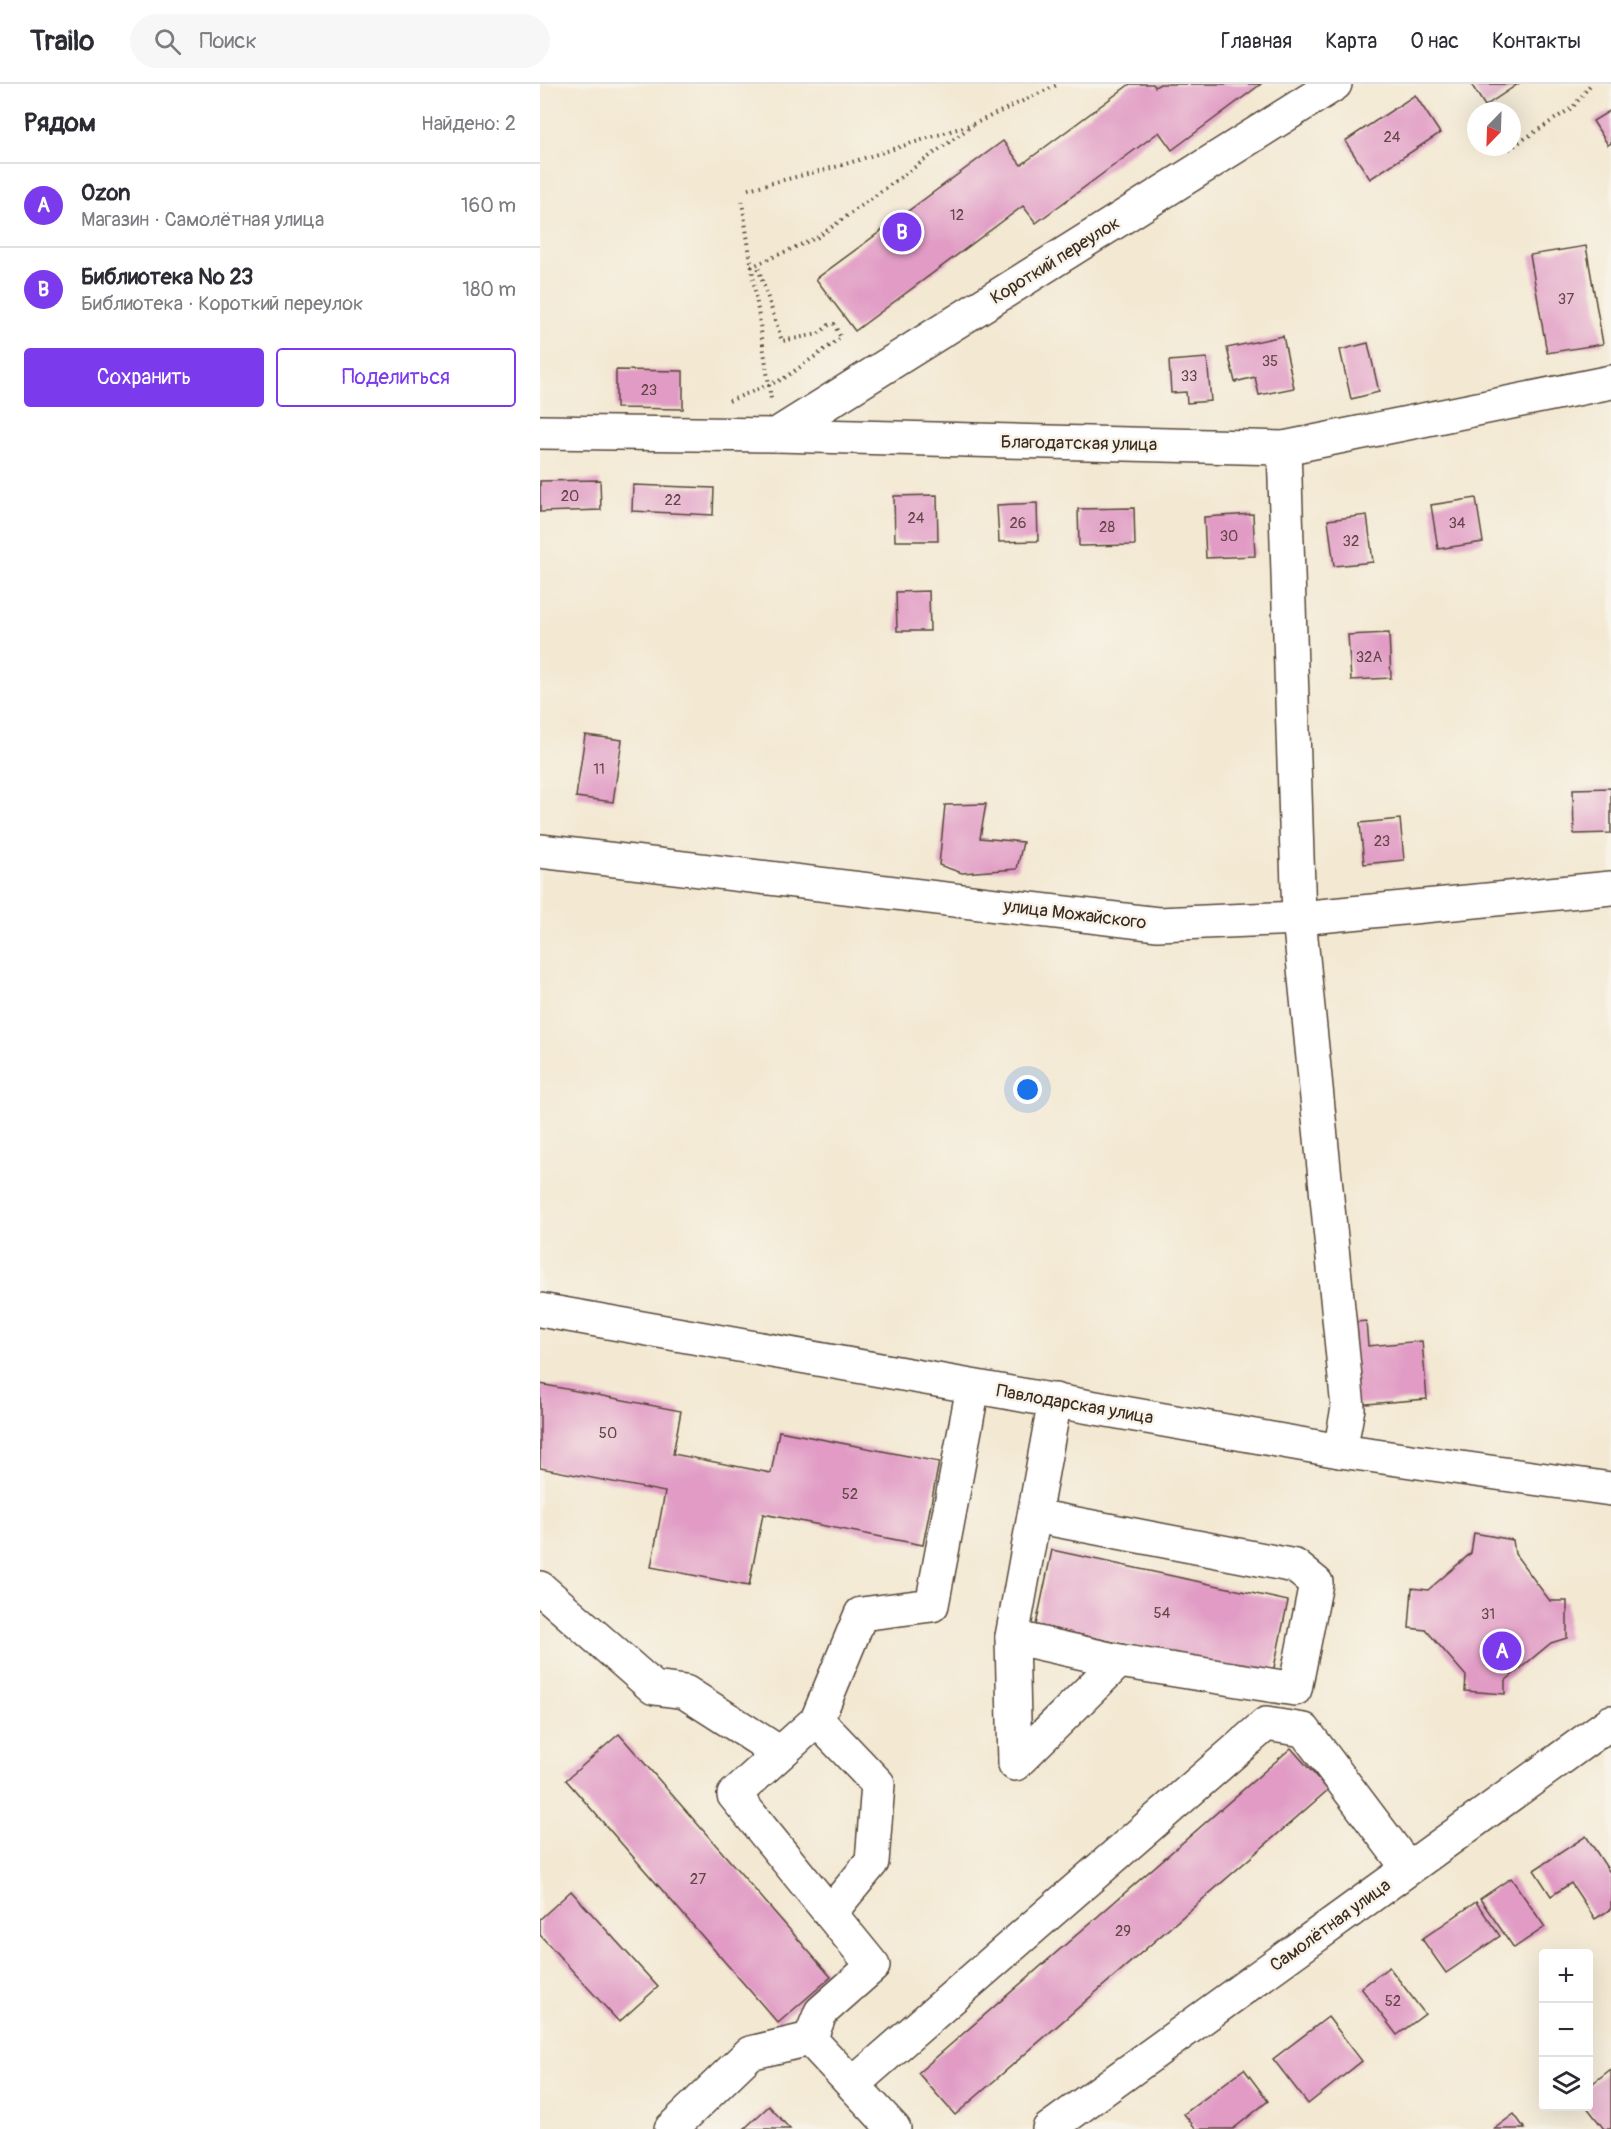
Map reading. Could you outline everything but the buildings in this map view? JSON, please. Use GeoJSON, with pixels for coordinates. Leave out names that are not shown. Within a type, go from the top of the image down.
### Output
{"type":"FeatureCollection","features":[{"type":"Feature","properties":{"kind":"street","name":"Короткий переулок"},"geometry":{"type":"LineString","coordinates":[[776,435],[1335,84]]}},
{"type":"Feature","properties":{"kind":"street","name":"Благодатская улица"},"geometry":{"type":"LineString","coordinates":[[540,432],[776,435],[1284,448],[1611,382]]}},
{"type":"Feature","properties":{"kind":"street"},"geometry":{"type":"LineString","coordinates":[[1284,448],[1299,918],[1348,1408],[1340,1451]]}},
{"type":"Feature","properties":{"kind":"street","name":"улица Можайского"},"geometry":{"type":"LineString","coordinates":[[540,851],[1158,924],[1299,918],[1611,888]]}},
{"type":"Feature","properties":{"kind":"street","name":"Павлодарская улица"},"geometry":{"type":"LineString","coordinates":[[540,1310],[1340,1451],[1611,1489]]}},
{"type":"Feature","properties":{"kind":"street"},"geometry":{"type":"LineString","coordinates":[[810,2039],[821,2012],[873,1966],[734,1795],[817,1720],[861,1614],[932,1605],[973,1387]]}},
{"type":"Feature","properties":{"kind":"street"},"geometry":{"type":"LineString","coordinates":[[1055,1400],[1012,1637],[1015,1764],[1119,1661]]}},
{"type":"Feature","properties":{"kind":"street"},"geometry":{"type":"LineString","coordinates":[[1012,1637],[1119,1661],[1295,1689],[1316,1582],[1295,1566],[1035,1516]]}},
{"type":"Feature","properties":{"kind":"street"},"geometry":{"type":"LineString","coordinates":[[540,1588],[654,1688],[685,1692],[780,1753]]}},
{"type":"Feature","properties":{"kind":"street"},"geometry":{"type":"LineString","coordinates":[[817,1720],[878,1784],[872,1862],[830,1913]]}},
{"type":"Feature","properties":{"kind":"street","name":"Самолётная улица"},"geometry":{"type":"LineString","coordinates":[[1049,2129],[1611,1722]]}},
{"type":"Feature","properties":{"kind":"street"},"geometry":{"type":"LineString","coordinates":[[853,2084],[1266,1724],[1304,1730],[1408,1868]]}},
{"type":"Feature","properties":{"kind":"street"},"geometry":{"type":"LineString","coordinates":[[810,2039],[894,2129]]}},
{"type":"Feature","properties":{"kind":"street"},"geometry":{"type":"LineString","coordinates":[[671,2129],[750,2053],[810,2039]]}},
{"type":"Feature","properties":{"kind":"path"},"geometry":{"type":"LineString","coordinates":[[748,189],[839,166],[976,123],[1059,84]]}},
{"type":"Feature","properties":{"kind":"path"},"geometry":{"type":"LineString","coordinates":[[1521,141],[1573,107],[1591,84]]}},
{"type":"Feature","properties":{"kind":"path"},"geometry":{"type":"LineString","coordinates":[[751,267],[818,237],[976,123]]}},
{"type":"Feature","properties":{"kind":"path"},"geometry":{"type":"LineString","coordinates":[[742,201],[776,435]]}},
{"type":"Feature","properties":{"kind":"path"},"geometry":{"type":"LineString","coordinates":[[728,401],[783,379],[842,338],[834,324],[829,325],[818,334],[782,341],[757,264]]}},
{"type":"Feature","properties":{"kind":"place","name":"Библиотека № 23"},"geometry":{"type":"Point","coordinates":[902,232]}},
{"type":"Feature","properties":{"kind":"place","name":"Ozon"},"geometry":{"type":"Point","coordinates":[1502,1651]}}]}
